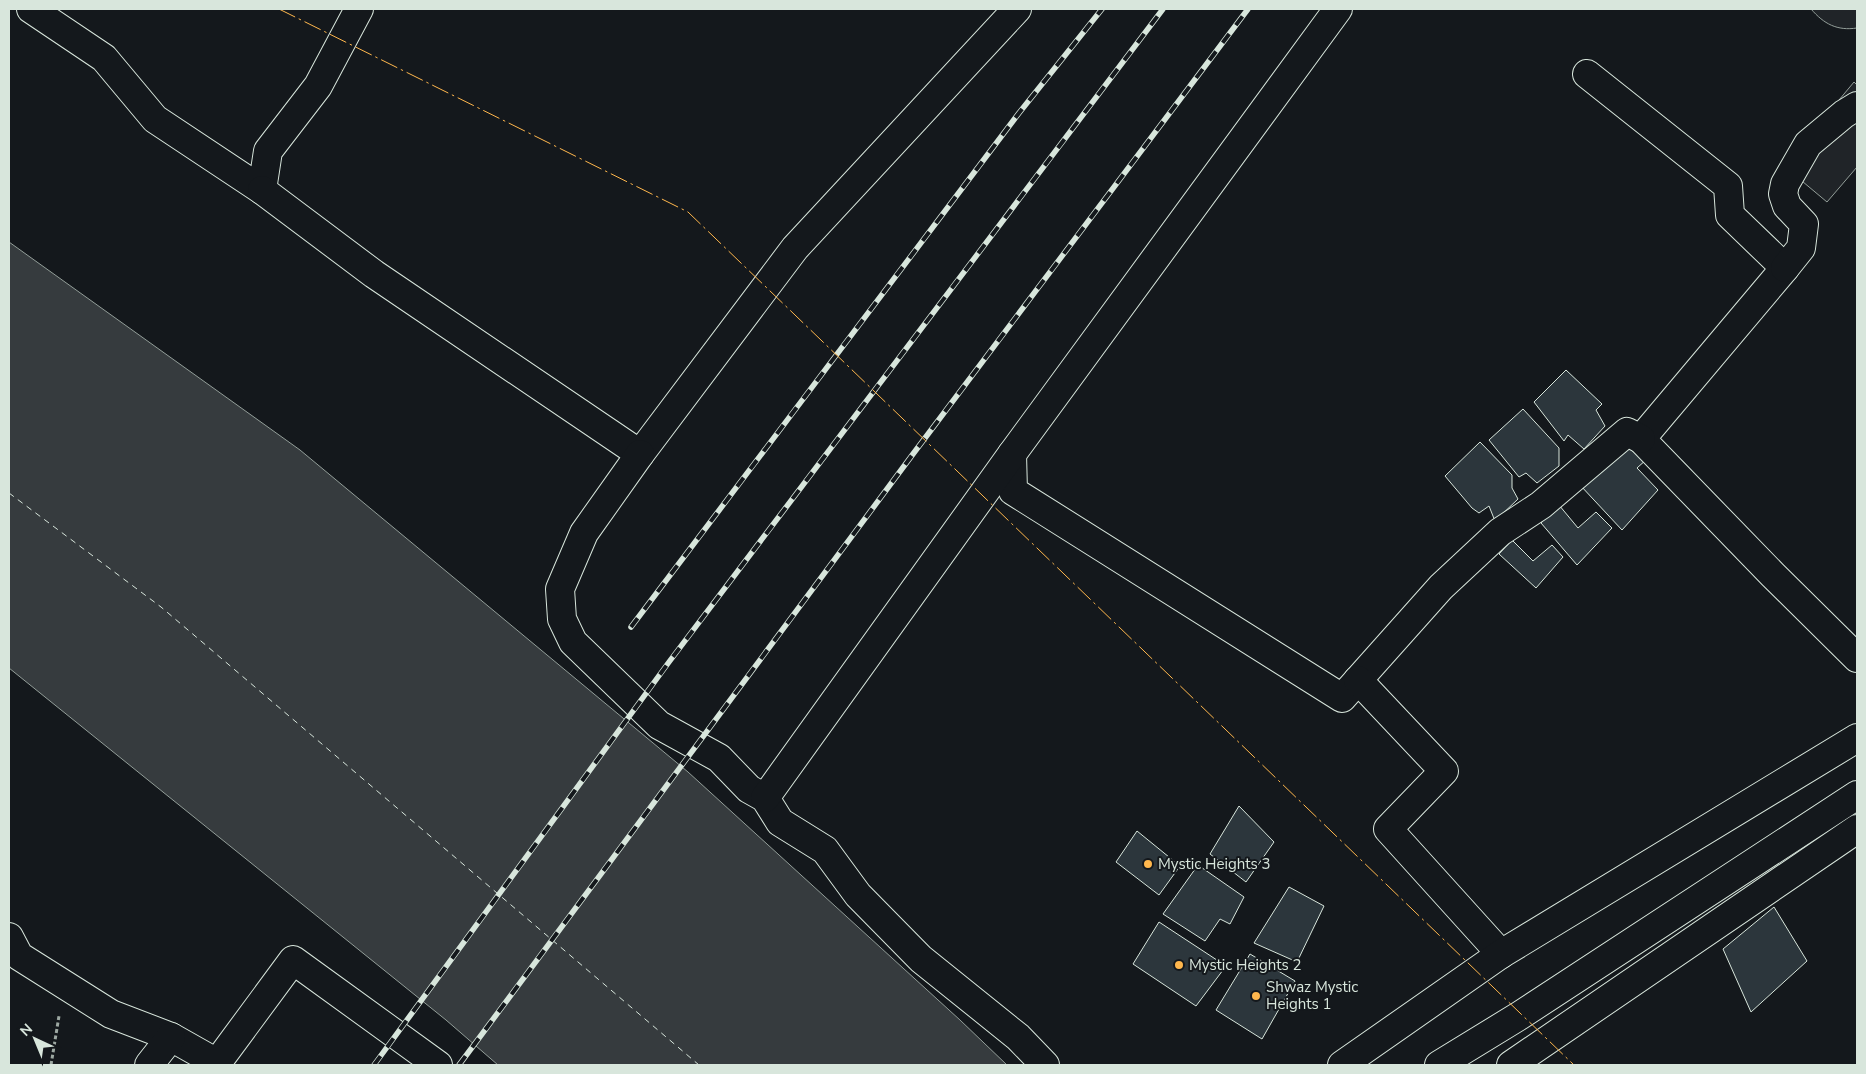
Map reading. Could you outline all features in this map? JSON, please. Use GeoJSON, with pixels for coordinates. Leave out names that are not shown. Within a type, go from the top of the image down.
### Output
{"type":"FeatureCollection","features":[{"type":"Feature","properties":{"kind":"street"},"geometry":{"type":"LineString","coordinates":[[31,9],[104,58],[155,119],[262,190],[374,274],[640,454]]}},
{"type":"Feature","properties":{"kind":"street"},"geometry":{"type":"LineString","coordinates":[[262,190],[268,151],[318,86],[359,9]]}},
{"type":"Feature","properties":{"kind":"street"},"geometry":{"type":"LineString","coordinates":[[1017,9],[795,248],[640,454],[584,533],[560,589],[562,619],[572,642],[659,725],[719,758],[749,789],[765,798],[780,822],[825,850],[858,895],[920,959],[1018,1037],[1045,1065]]}},
{"type":"Feature","properties":{"kind":"street"},"geometry":{"type":"LineString","coordinates":[[765,798],[1012,454],[1338,9]]}},
{"type":"Feature","properties":{"kind":"street"},"geometry":{"type":"LineString","coordinates":[[1587,74],[1728,186],[1730,216],[1784,268]]}},
{"type":"Feature","properties":{"kind":"street"},"geometry":{"type":"LineString","coordinates":[[1641,439],[1801,248],[1804,224],[1787,206],[1783,194],[1785,184],[1808,144],[1844,114],[1857,106]]}},
{"type":"Feature","properties":{"kind":"street"},"geometry":{"type":"LineString","coordinates":[[1012,454],[1013,491],[1342,698],[1442,587],[1500,532],[1541,505],[1627,432],[1641,439],[1773,575],[1857,658]]}},
{"type":"Feature","properties":{"kind":"street"},"geometry":{"type":"LineString","coordinates":[[1358,680],[1444,771],[1388,829],[1501,954]]}},
{"type":"Feature","properties":{"kind":"street"},"geometry":{"type":"LineString","coordinates":[[1342,1065],[1501,954],[1857,738]]}},
{"type":"Feature","properties":{"kind":"street"},"geometry":{"type":"LineString","coordinates":[[1439,1065],[1519,1016],[1857,795]]}},
{"type":"Feature","properties":{"kind":"street"},"geometry":{"type":"LineString","coordinates":[[1511,1065],[1542,1057],[1857,829]]}},
{"type":"Feature","properties":{"kind":"street"},"geometry":{"type":"LineString","coordinates":[[12,952],[111,1014],[171,1037],[217,1063],[293,960],[438,1065]]}},
{"type":"Feature","properties":{"kind":"street"},"geometry":{"type":"LineString","coordinates":[[149,1065],[171,1037]]}},
{"type":"Feature","properties":{"kind":"path"},"geometry":{"type":"LineString","coordinates":[[51,1065],[63,984]]}},
{"type":"Feature","properties":{"kind":"shaded area"},"geometry":{"type":"Polygon","coordinates":[[[1811,9],[1857,9],[1857,28],[1850,29],[1831,25],[1821,19],[1811,9]]]}},
{"type":"Feature","properties":{"kind":"shaded area"},"geometry":{"type":"Polygon","coordinates":[[[1854,82],[1857,85],[1857,167],[1827,202],[1784,166],[1854,82]]]}},
{"type":"Feature","properties":{"kind":"shaded area"},"geometry":{"type":"Polygon","coordinates":[[[9,242],[300,450],[688,772],[1007,1065],[498,1065],[446,1020],[9,668],[9,242]]]}},
{"type":"Feature","properties":{"kind":"building"},"geometry":{"type":"Polygon","coordinates":[[[1566,370],[1602,404],[1596,410],[1605,426],[1584,449],[1568,435],[1564,441],[1534,402],[1566,370]]]}},
{"type":"Feature","properties":{"kind":"building"},"geometry":{"type":"Polygon","coordinates":[[[1523,409],[1559,448],[1559,466],[1537,483],[1526,473],[1519,477],[1489,440],[1523,409]]]}},
{"type":"Feature","properties":{"kind":"building"},"geometry":{"type":"Polygon","coordinates":[[[1480,442],[1512,475],[1512,488],[1518,499],[1495,521],[1489,506],[1479,513],[1472,508],[1445,476],[1480,442]]]}},
{"type":"Feature","properties":{"kind":"building"},"geometry":{"type":"Polygon","coordinates":[[[1634,444],[1647,459],[1637,468],[1658,490],[1622,530],[1580,485],[1634,444]]]}},
{"type":"Feature","properties":{"kind":"building"},"geometry":{"type":"Polygon","coordinates":[[[1559,505],[1578,528],[1596,512],[1612,528],[1577,565],[1541,523],[1559,505]]]}},
{"type":"Feature","properties":{"kind":"building"},"geometry":{"type":"Polygon","coordinates":[[[1512,540],[1533,561],[1552,545],[1563,557],[1536,588],[1499,554],[1512,540]]]}},
{"type":"Feature","properties":{"kind":"building"},"geometry":{"type":"Polygon","coordinates":[[[1239,806],[1274,842],[1246,882],[1210,854],[1239,806]]]}},
{"type":"Feature","properties":{"kind":"building","name":"Mystic Heights 3"},"geometry":{"type":"Polygon","coordinates":[[[1137,831],[1180,866],[1159,895],[1116,862],[1137,831]]]}},
{"type":"Feature","properties":{"kind":"building"},"geometry":{"type":"Polygon","coordinates":[[[1198,865],[1244,897],[1230,924],[1220,919],[1205,941],[1163,914],[1198,865]]]}},
{"type":"Feature","properties":{"kind":"building"},"geometry":{"type":"Polygon","coordinates":[[[1289,887],[1324,906],[1297,962],[1254,943],[1289,887]]]}},
{"type":"Feature","properties":{"kind":"building"},"geometry":{"type":"Polygon","coordinates":[[[1774,907],[1807,961],[1751,1012],[1723,949],[1774,907]]]}},
{"type":"Feature","properties":{"kind":"building","name":"Mystic Heights 2"},"geometry":{"type":"Polygon","coordinates":[[[1159,922],[1226,966],[1196,1006],[1133,964],[1159,922]]]}},
{"type":"Feature","properties":{"kind":"building","name":"Shwaz Mystic Heights 1"},"geometry":{"type":"Polygon","coordinates":[[[1250,954],[1295,981],[1262,1039],[1216,1010],[1250,954]]]}},
{"type":"Feature","properties":{"kind":"ferry route"},"geometry":{"type":"LineString","coordinates":[[9,493],[161,607],[699,1065]]}},
{"type":"Feature","properties":{"kind":"railway"},"geometry":{"type":"LineString","coordinates":[[631,627],[1019,113],[1102,9]]}},
{"type":"Feature","properties":{"kind":"railway"},"geometry":{"type":"LineString","coordinates":[[374,1065],[669,662],[1163,9]]}},
{"type":"Feature","properties":{"kind":"railway"},"geometry":{"type":"LineString","coordinates":[[459,1065],[913,454],[1248,9]]}},
{"type":"Feature","properties":{"kind":"power"},"geometry":{"type":"LineString","coordinates":[[279,9],[688,212],[1574,1065]]}},
{"type":"Feature","properties":{"kind":"place","name":"Mystic Heights 3"},"geometry":{"type":"Point","coordinates":[1148,864]}},
{"type":"Feature","properties":{"kind":"place","name":"Mystic Heights 2"},"geometry":{"type":"Point","coordinates":[1179,965]}},
{"type":"Feature","properties":{"kind":"place","name":"Shwaz Mystic Heights 1"},"geometry":{"type":"Point","coordinates":[1256,996]}}]}
